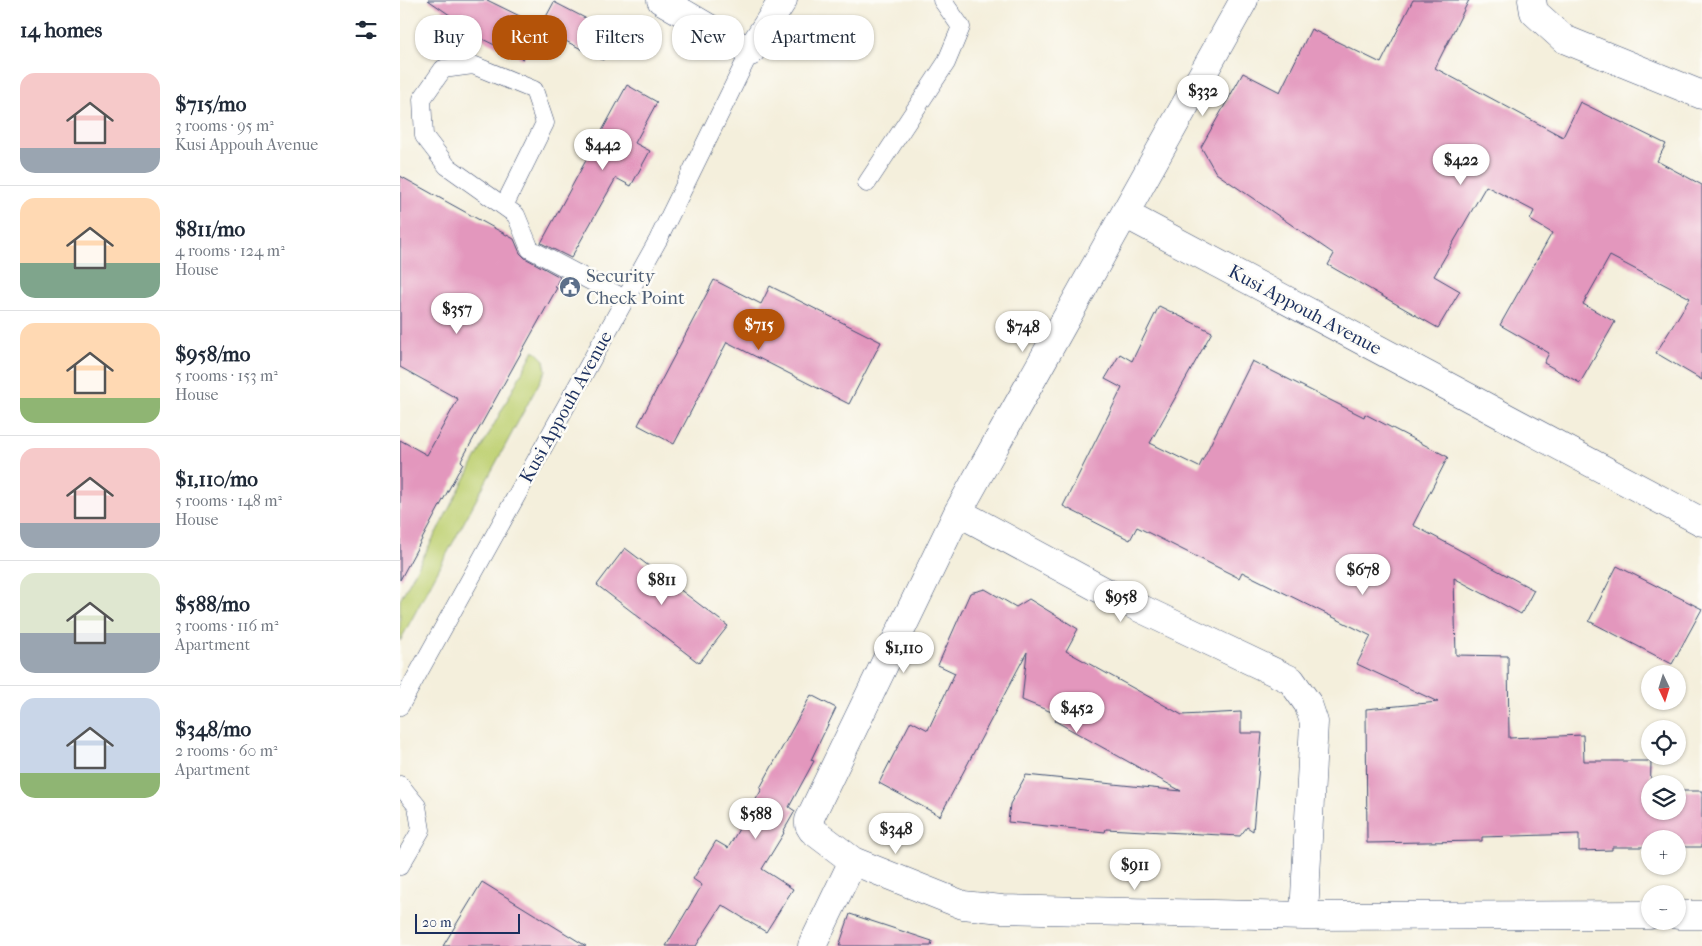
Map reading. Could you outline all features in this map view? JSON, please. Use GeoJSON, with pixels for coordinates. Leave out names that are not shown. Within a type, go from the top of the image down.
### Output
{"type":"FeatureCollection","features":[{"type":"Feature","properties":{"kind":"street"},"geometry":{"type":"LineString","coordinates":[[661,0],[750,52]]}},
{"type":"Feature","properties":{"kind":"street","name":"Kusi Appouh Avenue"},"geometry":{"type":"LineString","coordinates":[[750,52],[783,0]]}},
{"type":"Feature","properties":{"kind":"street"},"geometry":{"type":"LineString","coordinates":[[1244,0],[958,512],[809,825],[812,830],[854,861],[963,905],[1002,909],[1304,916],[1641,915]]}},
{"type":"Feature","properties":{"kind":"street"},"geometry":{"type":"LineString","coordinates":[[1532,0],[1534,12],[1564,39],[1702,95]]}},
{"type":"Feature","properties":{"kind":"street","name":"Kusi Appouh Avenue"},"geometry":{"type":"LineString","coordinates":[[1125,214],[1702,522]]}},
{"type":"Feature","properties":{"kind":"street"},"geometry":{"type":"LineString","coordinates":[[958,512],[1106,592],[1290,680],[1308,704],[1314,722],[1304,916]]}},
{"type":"Feature","properties":{"kind":"street"},"geometry":{"type":"LineString","coordinates":[[812,946],[854,861]]}},
{"type":"Feature","properties":{"kind":"street"},"geometry":{"type":"LineString","coordinates":[[1686,915],[1702,915]]}},
{"type":"Feature","properties":{"kind":"lane"},"geometry":{"type":"LineString","coordinates":[[868,183],[946,63],[954,45],[961,26],[942,0]]}},
{"type":"Feature","properties":{"kind":"lane","name":"Kusi Appouh Avenue"},"geometry":{"type":"LineString","coordinates":[[400,706],[658,240],[750,52]]}},
{"type":"Feature","properties":{"kind":"lane"},"geometry":{"type":"LineString","coordinates":[[504,206],[545,123],[534,90],[473,65],[443,68],[422,99],[424,136],[447,166],[516,215],[530,249],[625,299]]}},
{"type":"Feature","properties":{"kind":"lane"},"geometry":{"type":"LineString","coordinates":[[400,785],[417,806],[421,830],[400,866]]}},
{"type":"Feature","properties":{"kind":"green space"},"geometry":{"type":"Polygon","coordinates":[[[534,350],[544,360],[546,370],[400,641],[400,600],[534,350]]]}},
{"type":"Feature","properties":{"kind":"building"},"geometry":{"type":"Polygon","coordinates":[[[428,0],[487,0],[518,15],[492,15],[492,44],[482,39],[482,15],[450,15],[428,0]]]}},
{"type":"Feature","properties":{"kind":"building"},"geometry":{"type":"Polygon","coordinates":[[[1413,0],[1469,0],[1435,68],[1563,137],[1580,102],[1666,144],[1657,161],[1702,185],[1702,380],[1656,353],[1690,298],[1610,256],[1583,304],[1615,322],[1580,383],[1544,363],[1549,353],[1500,325],[1552,233],[1530,220],[1534,211],[1486,186],[1434,276],[1460,291],[1438,328],[1328,265],[1334,254],[1216,173],[1201,147],[1243,73],[1280,92],[1311,29],[1381,63],[1413,0]]]}},
{"type":"Feature","properties":{"kind":"building"},"geometry":{"type":"Polygon","coordinates":[[[554,2],[579,15],[577,15],[577,47],[567,42],[567,15],[547,15],[554,2]]]}},
{"type":"Feature","properties":{"kind":"building"},"geometry":{"type":"Polygon","coordinates":[[[627,85],[657,102],[635,143],[650,151],[631,186],[616,178],[571,258],[541,243],[627,85]]]}},
{"type":"Feature","properties":{"kind":"building"},"geometry":{"type":"Polygon","coordinates":[[[400,176],[514,239],[520,253],[525,258],[560,277],[555,287],[557,288],[461,461],[463,463],[400,580],[400,440],[427,455],[458,399],[400,367],[400,176]]]}},
{"type":"Feature","properties":{"kind":"building"},"geometry":{"type":"Polygon","coordinates":[[[714,280],[761,304],[770,286],[881,342],[849,404],[727,342],[674,444],[638,425],[714,280]]]}},
{"type":"Feature","properties":{"kind":"building"},"geometry":{"type":"Polygon","coordinates":[[[1159,306],[1212,332],[1150,443],[1199,467],[1252,361],[1364,417],[1365,414],[1448,457],[1413,525],[1534,590],[1521,614],[1454,578],[1456,655],[1508,656],[1509,738],[1583,735],[1584,761],[1641,761],[1641,765],[1651,765],[1651,775],[1641,775],[1641,820],[1686,820],[1686,791],[1702,791],[1702,847],[1686,847],[1686,830],[1641,830],[1641,847],[1612,847],[1612,850],[1579,851],[1579,834],[1482,837],[1482,841],[1367,843],[1366,709],[1438,702],[1357,664],[1371,636],[1242,572],[1239,578],[1137,527],[1130,540],[1063,506],[1122,388],[1105,379],[1120,354],[1132,361],[1159,306]]]}},
{"type":"Feature","properties":{"kind":"building"},"geometry":{"type":"Polygon","coordinates":[[[625,548],[728,626],[699,663],[597,585],[625,548]]]}},
{"type":"Feature","properties":{"kind":"building"},"geometry":{"type":"Polygon","coordinates":[[[1617,566],[1702,609],[1672,664],[1589,621],[1617,566]]]}},
{"type":"Feature","properties":{"kind":"building"},"geometry":{"type":"Polygon","coordinates":[[[985,589],[1016,607],[1029,599],[1078,629],[1066,651],[1182,715],[1241,712],[1241,733],[1262,733],[1253,831],[1247,827],[1240,836],[1106,829],[1105,832],[1008,822],[1010,804],[1026,775],[1181,791],[1055,721],[1059,715],[1022,700],[1027,652],[940,816],[879,783],[911,721],[928,730],[955,673],[938,665],[970,593],[985,589]]]}},
{"type":"Feature","properties":{"kind":"building"},"geometry":{"type":"Polygon","coordinates":[[[811,695],[836,708],[811,760],[814,761],[789,807],[795,811],[762,869],[793,889],[766,932],[722,905],[696,946],[666,946],[702,885],[693,879],[716,841],[728,848],[762,789],[760,788],[811,695]]]}},
{"type":"Feature","properties":{"kind":"building"},"geometry":{"type":"Polygon","coordinates":[[[482,882],[586,946],[443,946],[482,882]]]}},
{"type":"Feature","properties":{"kind":"building"},"geometry":{"type":"Polygon","coordinates":[[[850,914],[932,941],[931,946],[839,946],[850,914]]]}},
{"type":"Feature","properties":{"kind":"place","name":"Security Check Point"},"geometry":{"type":"Point","coordinates":[570,287]}}]}
